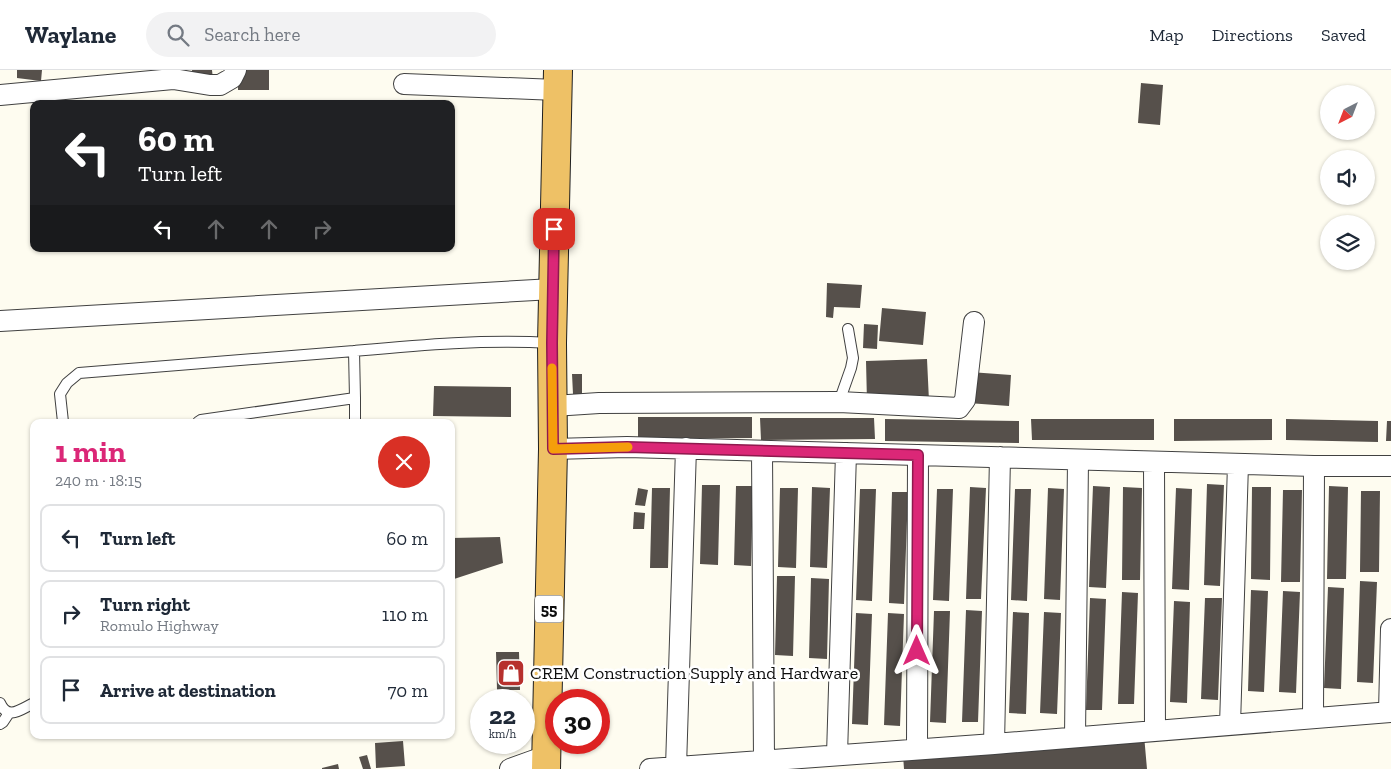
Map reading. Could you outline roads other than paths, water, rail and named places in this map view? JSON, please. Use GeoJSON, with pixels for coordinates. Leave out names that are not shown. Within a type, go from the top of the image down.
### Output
{"type":"FeatureCollection","features":[{"type":"Feature","properties":{"kind":"highway","name":"55"},"geometry":{"type":"LineString","coordinates":[[546,763],[553,449],[552,343],[557,80]]}},
{"type":"Feature","properties":{"kind":"street"},"geometry":{"type":"LineString","coordinates":[[0,95],[174,80],[220,85],[232,78],[236,70]]}},
{"type":"Feature","properties":{"kind":"street"},"geometry":{"type":"LineString","coordinates":[[404,84],[557,80]]}},
{"type":"Feature","properties":{"kind":"street"},"geometry":{"type":"LineString","coordinates":[[0,321],[553,289]]}},
{"type":"Feature","properties":{"kind":"street"},"geometry":{"type":"LineString","coordinates":[[553,406],[599,403],[839,402],[959,408],[964,400],[974,322]]}},
{"type":"Feature","properties":{"kind":"street"},"geometry":{"type":"LineString","coordinates":[[553,449],[686,448],[1154,462],[1391,466]]}},
{"type":"Feature","properties":{"kind":"street"},"geometry":{"type":"LineString","coordinates":[[676,767],[686,448]]}},
{"type":"Feature","properties":{"kind":"street"},"geometry":{"type":"LineString","coordinates":[[762,451],[764,760]]}},
{"type":"Feature","properties":{"kind":"street"},"geometry":{"type":"LineString","coordinates":[[837,755],[846,453]]}},
{"type":"Feature","properties":{"kind":"street"},"geometry":{"type":"LineString","coordinates":[[917,749],[918,455]]}},
{"type":"Feature","properties":{"kind":"street"},"geometry":{"type":"LineString","coordinates":[[994,744],[1000,458]]}},
{"type":"Feature","properties":{"kind":"street"},"geometry":{"type":"LineString","coordinates":[[1075,737],[1078,460]]}},
{"type":"Feature","properties":{"kind":"street"},"geometry":{"type":"LineString","coordinates":[[1154,462],[1155,730]]}},
{"type":"Feature","properties":{"kind":"street"},"geometry":{"type":"LineString","coordinates":[[1230,725],[1238,464]]}},
{"type":"Feature","properties":{"kind":"street"},"geometry":{"type":"LineString","coordinates":[[1313,718],[1314,466]]}},
{"type":"Feature","properties":{"kind":"street"},"geometry":{"type":"LineString","coordinates":[[650,769],[1390,712],[1391,629]]}},
{"type":"Feature","properties":{"kind":"street"},"geometry":{"type":"LineString","coordinates":[[510,769],[546,763]]}},
{"type":"Feature","properties":{"kind":"lane"},"geometry":{"type":"LineString","coordinates":[[839,402],[852,368],[853,358],[848,330]]}},
{"type":"Feature","properties":{"kind":"lane"},"geometry":{"type":"LineString","coordinates":[[63,419],[60,394],[67,383],[79,373],[441,343],[520,341],[552,343]]}},
{"type":"Feature","properties":{"kind":"lane"},"geometry":{"type":"LineString","coordinates":[[354,351],[355,419]]}},
{"type":"Feature","properties":{"kind":"lane"},"geometry":{"type":"LineString","coordinates":[[208,419],[355,398]]}},
{"type":"Feature","properties":{"kind":"lane"},"geometry":{"type":"LineString","coordinates":[[0,703],[2,708],[9,713],[14,713],[30,705]]}},
{"type":"Feature","properties":{"kind":"lane"},"geometry":{"type":"LineString","coordinates":[[0,724],[9,713]]}},
{"type":"Feature","properties":{"kind":"place","name":"CREM Construction Supply and Hardware"},"geometry":{"type":"Point","coordinates":[511,673]}}]}
